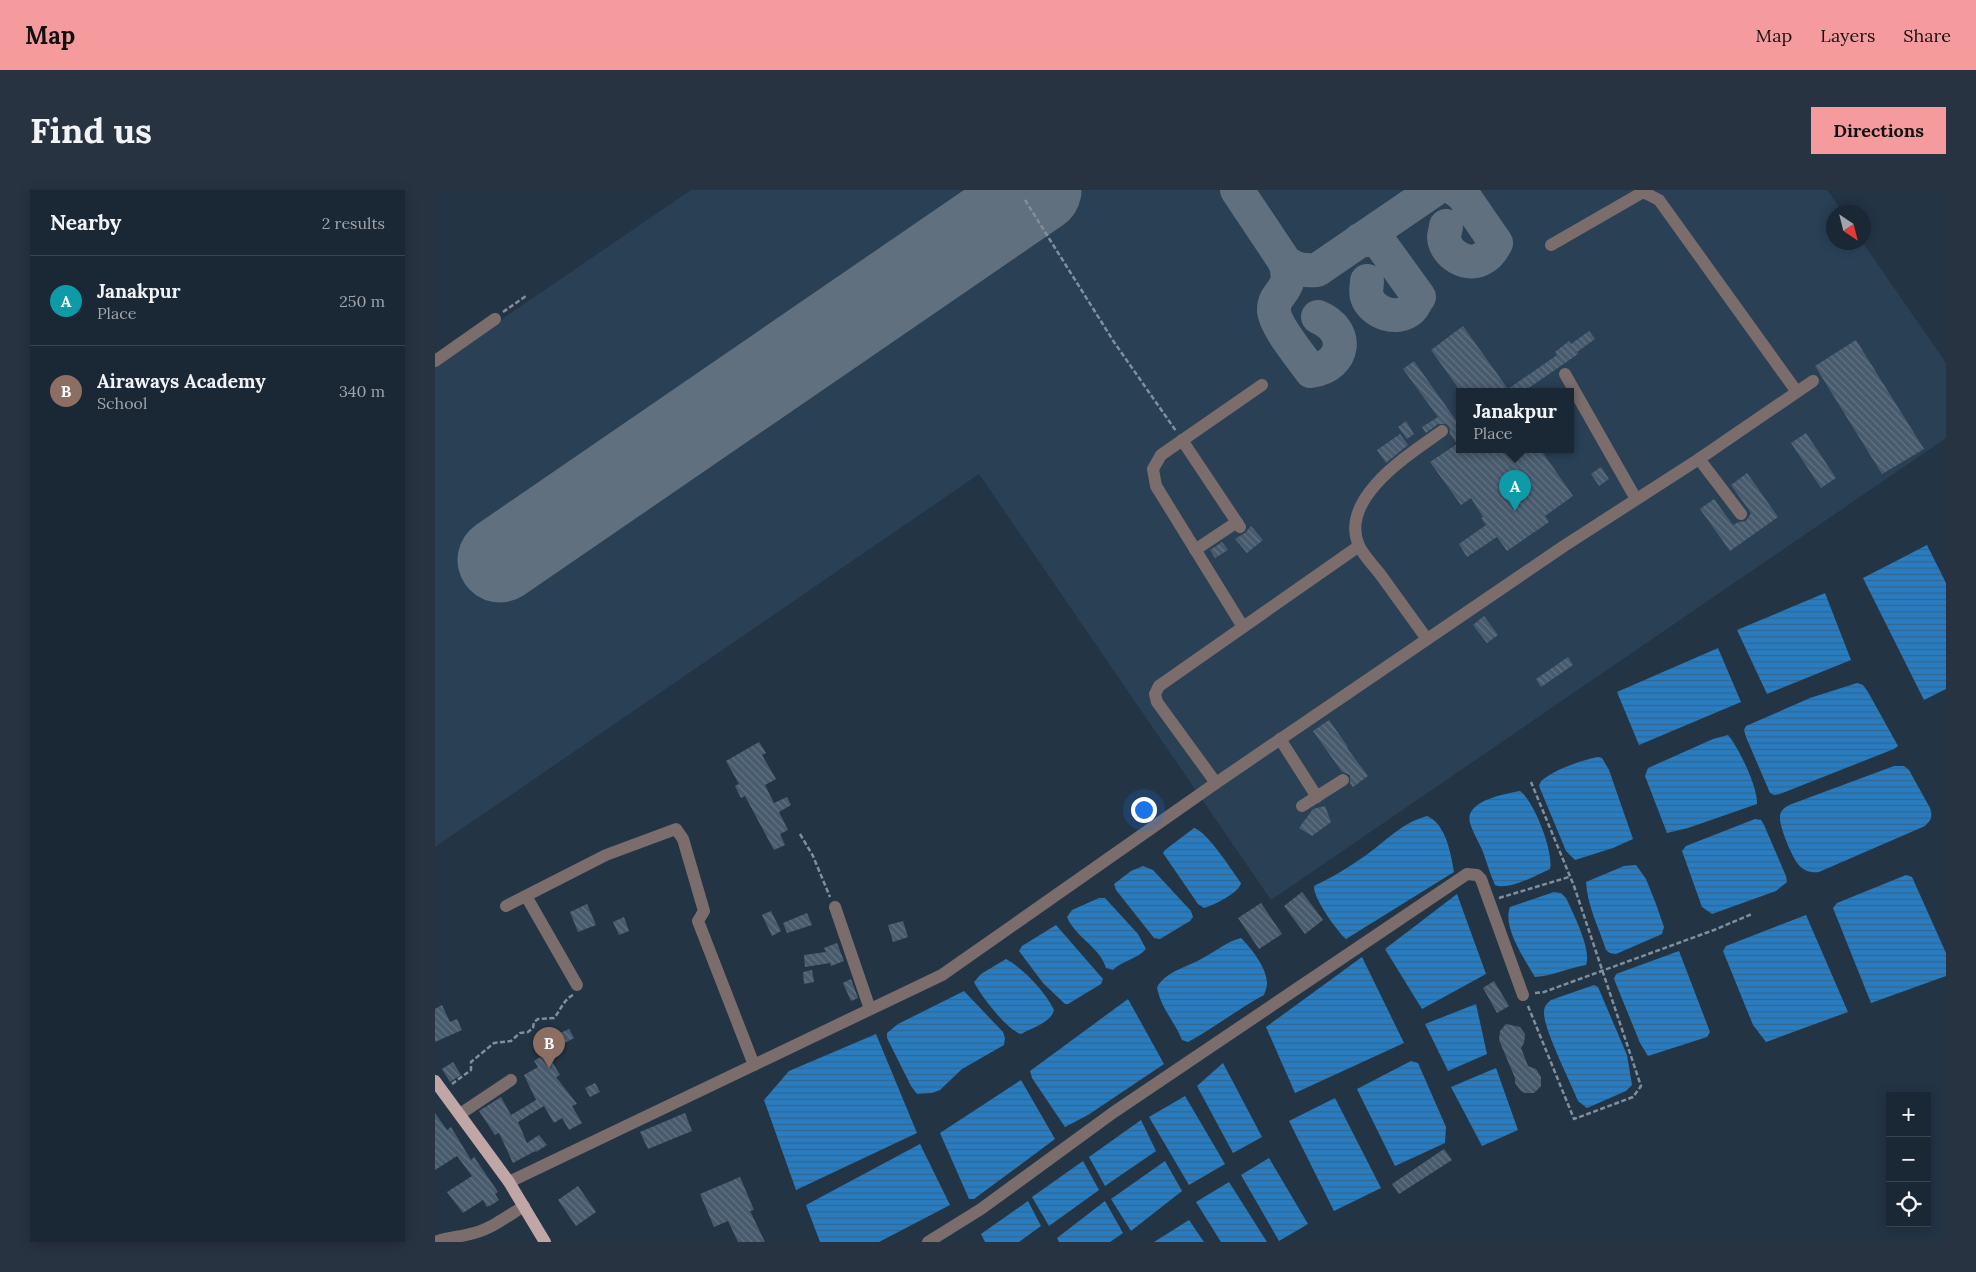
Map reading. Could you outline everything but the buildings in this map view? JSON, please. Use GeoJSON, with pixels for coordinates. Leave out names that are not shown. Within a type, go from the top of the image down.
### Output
{"type":"FeatureCollection","features":[{"type":"Feature","properties":{"kind":"main road"},"geometry":{"type":"LineString","coordinates":[[438,1086],[509,1182],[545,1242]]}},
{"type":"Feature","properties":{"kind":"street"},"geometry":{"type":"LineString","coordinates":[[1551,245],[1643,192],[1659,200],[1797,392]]}},
{"type":"Feature","properties":{"kind":"street"},"geometry":{"type":"LineString","coordinates":[[435,360],[495,319]]}},
{"type":"Feature","properties":{"kind":"street"},"geometry":{"type":"LineString","coordinates":[[1565,374],[1573,388]]}},
{"type":"Feature","properties":{"kind":"street"},"geometry":{"type":"LineString","coordinates":[[509,1182],[942,974],[1216,783],[1557,550],[1699,459],[1813,382]]}},
{"type":"Feature","properties":{"kind":"street"},"geometry":{"type":"LineString","coordinates":[[1243,627],[1156,486],[1153,469],[1161,455],[1262,385]]}},
{"type":"Feature","properties":{"kind":"street"},"geometry":{"type":"LineString","coordinates":[[1574,390],[1636,499]]}},
{"type":"Feature","properties":{"kind":"street"},"geometry":{"type":"LineString","coordinates":[[1427,639],[1359,546],[1355,522],[1361,505],[1382,478],[1442,432]]}},
{"type":"Feature","properties":{"kind":"street"},"geometry":{"type":"LineString","coordinates":[[1182,440],[1239,524],[1195,550]]}},
{"type":"Feature","properties":{"kind":"street"},"geometry":{"type":"LineString","coordinates":[[1699,459],[1741,514]]}},
{"type":"Feature","properties":{"kind":"street"},"geometry":{"type":"LineString","coordinates":[[1216,783],[1157,702],[1155,694],[1159,686],[1359,546]]}},
{"type":"Feature","properties":{"kind":"street"},"geometry":{"type":"LineString","coordinates":[[1280,739],[1317,797]]}},
{"type":"Feature","properties":{"kind":"street"},"geometry":{"type":"LineString","coordinates":[[1302,806],[1343,780]]}},
{"type":"Feature","properties":{"kind":"street"},"geometry":{"type":"LineString","coordinates":[[506,906],[606,855],[676,828],[683,839],[704,911],[699,921],[754,1065]]}},
{"type":"Feature","properties":{"kind":"street"},"geometry":{"type":"LineString","coordinates":[[928,1242],[981,1209],[1115,1112],[1467,874],[1477,875],[1481,879],[1523,995]]}},
{"type":"Feature","properties":{"kind":"street"},"geometry":{"type":"LineString","coordinates":[[526,896],[577,984]]}},
{"type":"Feature","properties":{"kind":"street"},"geometry":{"type":"LineString","coordinates":[[835,907],[870,1009]]}},
{"type":"Feature","properties":{"kind":"street"},"geometry":{"type":"LineString","coordinates":[[460,1114],[511,1080]]}},
{"type":"Feature","properties":{"kind":"street"},"geometry":{"type":"LineString","coordinates":[[435,1242],[449,1237],[475,1233],[524,1206]]}},
{"type":"Feature","properties":{"kind":"path"},"geometry":{"type":"LineString","coordinates":[[1025,200],[1114,342],[1182,440]]}},
{"type":"Feature","properties":{"kind":"path"},"geometry":{"type":"LineString","coordinates":[[495,319],[495,317],[526,296]]}},
{"type":"Feature","properties":{"kind":"path"},"geometry":{"type":"LineString","coordinates":[[1531,782],[1569,877],[1602,971],[1641,1086],[1633,1097],[1574,1120],[1523,995],[1544,992],[1602,971],[1714,930],[1752,914]]}},
{"type":"Feature","properties":{"kind":"path"},"geometry":{"type":"LineString","coordinates":[[800,834],[813,856],[835,907]]}},
{"type":"Feature","properties":{"kind":"path"},"geometry":{"type":"LineString","coordinates":[[1490,901],[1569,877]]}},
{"type":"Feature","properties":{"kind":"path"},"geometry":{"type":"LineString","coordinates":[[438,1086],[471,1070],[471,1062],[494,1043],[511,1041],[520,1033],[528,1032],[533,1028],[534,1022],[538,1019],[554,1018],[569,996],[578,993],[581,989],[577,984]]}},
{"type":"Feature","properties":{"kind":"shaded area"},"geometry":{"type":"Polygon","coordinates":[[[691,190],[1827,190],[1838,205],[1826,205],[1826,250],[1868,250],[1946,363],[1946,438],[1271,900],[979,474],[435,847],[435,365],[691,190]]]}},
{"type":"Feature","properties":{"kind":"water"},"geometry":{"type":"Polygon","coordinates":[[[1927,545],[1946,583],[1946,689],[1924,700],[1863,578],[1927,545]]]}},
{"type":"Feature","properties":{"kind":"water"},"geometry":{"type":"Polygon","coordinates":[[[1825,593],[1851,660],[1767,694],[1737,630],[1825,593]]]}},
{"type":"Feature","properties":{"kind":"water"},"geometry":{"type":"Polygon","coordinates":[[[1718,648],[1741,702],[1639,745],[1617,692],[1718,648]]]}},
{"type":"Feature","properties":{"kind":"water"},"geometry":{"type":"Polygon","coordinates":[[[1857,683],[1863,685],[1868,692],[1898,746],[1780,794],[1774,795],[1770,793],[1746,737],[1744,730],[1746,726],[1810,698],[1857,683]]]}},
{"type":"Feature","properties":{"kind":"water"},"geometry":{"type":"Polygon","coordinates":[[[1728,735],[1747,768],[1757,804],[1688,828],[1667,833],[1645,776],[1648,768],[1713,739],[1728,735]]]}},
{"type":"Feature","properties":{"kind":"water"},"geometry":{"type":"Polygon","coordinates":[[[1598,757],[1602,758],[1609,770],[1633,839],[1613,848],[1575,860],[1566,851],[1539,786],[1541,781],[1561,769],[1598,757]]]}},
{"type":"Feature","properties":{"kind":"water"},"geometry":{"type":"Polygon","coordinates":[[[1894,766],[1904,766],[1909,770],[1930,808],[1931,816],[1927,824],[1819,872],[1807,871],[1802,868],[1795,860],[1789,848],[1780,821],[1783,810],[1789,805],[1894,766]]]}},
{"type":"Feature","properties":{"kind":"water"},"geometry":{"type":"Polygon","coordinates":[[[1520,791],[1531,805],[1542,827],[1549,851],[1550,869],[1515,884],[1507,886],[1495,885],[1483,852],[1471,827],[1470,815],[1473,809],[1487,800],[1520,791]]]}},
{"type":"Feature","properties":{"kind":"water"},"geometry":{"type":"Polygon","coordinates":[[[1427,816],[1443,832],[1449,848],[1454,872],[1346,939],[1321,906],[1314,886],[1359,860],[1409,823],[1427,816]]]}},
{"type":"Feature","properties":{"kind":"water"},"geometry":{"type":"Polygon","coordinates":[[[1755,819],[1761,820],[1764,825],[1787,882],[1776,891],[1712,914],[1702,907],[1682,851],[1686,846],[1755,819]]]}},
{"type":"Feature","properties":{"kind":"water"},"geometry":{"type":"Polygon","coordinates":[[[1194,828],[1206,836],[1241,883],[1231,895],[1204,908],[1198,904],[1163,853],[1194,828]]]}},
{"type":"Feature","properties":{"kind":"water"},"geometry":{"type":"Polygon","coordinates":[[[1636,865],[1646,879],[1656,904],[1664,927],[1662,934],[1616,954],[1610,953],[1606,950],[1594,916],[1586,882],[1624,866],[1636,865]]]}},
{"type":"Feature","properties":{"kind":"water"},"geometry":{"type":"Polygon","coordinates":[[[1143,866],[1153,870],[1191,911],[1193,917],[1190,921],[1160,939],[1154,938],[1116,890],[1114,884],[1131,871],[1143,866]]]}},
{"type":"Feature","properties":{"kind":"water"},"geometry":{"type":"Polygon","coordinates":[[[1906,875],[1912,877],[1946,953],[1946,976],[1871,1003],[1833,908],[1837,903],[1906,875]]]}},
{"type":"Feature","properties":{"kind":"water"},"geometry":{"type":"Polygon","coordinates":[[[1554,892],[1561,893],[1566,898],[1577,922],[1586,950],[1586,965],[1535,977],[1516,943],[1509,924],[1508,915],[1510,907],[1554,892]]]}},
{"type":"Feature","properties":{"kind":"water"},"geometry":{"type":"Polygon","coordinates":[[[1457,894],[1486,974],[1422,1009],[1385,949],[1457,894]]]}},
{"type":"Feature","properties":{"kind":"water"},"geometry":{"type":"Polygon","coordinates":[[[1099,898],[1105,898],[1138,934],[1146,949],[1113,970],[1106,968],[1099,954],[1076,930],[1067,917],[1072,910],[1099,898]]]}},
{"type":"Feature","properties":{"kind":"water"},"geometry":{"type":"Polygon","coordinates":[[[1806,915],[1848,1012],[1766,1042],[1753,1025],[1723,951],[1726,946],[1806,915]]]}},
{"type":"Feature","properties":{"kind":"water"},"geometry":{"type":"Polygon","coordinates":[[[1056,925],[1103,979],[1101,984],[1068,1004],[1065,1004],[1043,983],[1019,951],[1022,946],[1056,925]]]}},
{"type":"Feature","properties":{"kind":"water"},"geometry":{"type":"Polygon","coordinates":[[[1241,938],[1254,953],[1264,971],[1267,983],[1264,995],[1188,1042],[1182,1040],[1164,1008],[1157,987],[1161,981],[1172,973],[1241,938]]]}},
{"type":"Feature","properties":{"kind":"water"},"geometry":{"type":"Polygon","coordinates":[[[1679,951],[1710,1032],[1707,1037],[1648,1056],[1640,1043],[1614,979],[1616,974],[1679,951]]]}},
{"type":"Feature","properties":{"kind":"water"},"geometry":{"type":"Polygon","coordinates":[[[1362,957],[1404,1043],[1295,1093],[1266,1027],[1362,957]]]}},
{"type":"Feature","properties":{"kind":"water"},"geometry":{"type":"Polygon","coordinates":[[[1006,959],[1020,968],[1033,981],[1046,996],[1054,1010],[1045,1022],[1021,1034],[1009,1026],[988,1004],[974,982],[981,974],[1006,959]]]}},
{"type":"Feature","properties":{"kind":"water"},"geometry":{"type":"Polygon","coordinates":[[[1594,985],[1598,987],[1627,1055],[1632,1085],[1626,1091],[1587,1108],[1578,1101],[1558,1057],[1548,1031],[1544,1011],[1551,1000],[1594,985]]]}},
{"type":"Feature","properties":{"kind":"water"},"geometry":{"type":"Polygon","coordinates":[[[964,991],[1003,1032],[1005,1038],[1004,1045],[962,1069],[940,1090],[932,1093],[917,1094],[911,1086],[887,1038],[887,1033],[898,1024],[964,991]]]}},
{"type":"Feature","properties":{"kind":"water"},"geometry":{"type":"Polygon","coordinates":[[[1128,999],[1164,1064],[1088,1115],[1065,1127],[1032,1078],[1030,1071],[1128,999]]]}},
{"type":"Feature","properties":{"kind":"water"},"geometry":{"type":"Polygon","coordinates":[[[1476,1004],[1487,1054],[1448,1071],[1425,1024],[1476,1004]]]}},
{"type":"Feature","properties":{"kind":"water"},"geometry":{"type":"Polygon","coordinates":[[[876,1034],[917,1133],[796,1190],[764,1100],[789,1071],[876,1034]]]}},
{"type":"Feature","properties":{"kind":"water"},"geometry":{"type":"Polygon","coordinates":[[[1411,1061],[1418,1063],[1446,1127],[1445,1143],[1395,1166],[1357,1089],[1411,1061]]]}},
{"type":"Feature","properties":{"kind":"water"},"geometry":{"type":"Polygon","coordinates":[[[1223,1063],[1262,1137],[1233,1153],[1197,1086],[1223,1063]]]}},
{"type":"Feature","properties":{"kind":"water"},"geometry":{"type":"Polygon","coordinates":[[[1496,1068],[1518,1130],[1482,1146],[1451,1087],[1496,1068]]]}},
{"type":"Feature","properties":{"kind":"water"},"geometry":{"type":"Polygon","coordinates":[[[1021,1080],[1055,1139],[974,1199],[969,1199],[940,1133],[1021,1080]]]}},
{"type":"Feature","properties":{"kind":"water"},"geometry":{"type":"Polygon","coordinates":[[[1185,1096],[1225,1164],[1189,1185],[1149,1117],[1185,1096]]]}},
{"type":"Feature","properties":{"kind":"water"},"geometry":{"type":"Polygon","coordinates":[[[1335,1098],[1381,1188],[1334,1211],[1289,1121],[1335,1098]]]}},
{"type":"Feature","properties":{"kind":"water"},"geometry":{"type":"Polygon","coordinates":[[[1141,1120],[1156,1151],[1105,1186],[1089,1157],[1141,1120]]]}},
{"type":"Feature","properties":{"kind":"water"},"geometry":{"type":"Polygon","coordinates":[[[920,1144],[950,1205],[879,1242],[820,1242],[806,1205],[920,1144]]]}},
{"type":"Feature","properties":{"kind":"water"},"geometry":{"type":"Polygon","coordinates":[[[1269,1158],[1308,1224],[1279,1241],[1241,1175],[1269,1158]]]}},
{"type":"Feature","properties":{"kind":"water"},"geometry":{"type":"Polygon","coordinates":[[[1083,1161],[1099,1190],[1049,1226],[1032,1197],[1083,1161]]]}},
{"type":"Feature","properties":{"kind":"water"},"geometry":{"type":"Polygon","coordinates":[[[1165,1161],[1182,1191],[1131,1231],[1111,1199],[1165,1161]]]}},
{"type":"Feature","properties":{"kind":"water"},"geometry":{"type":"Polygon","coordinates":[[[1229,1182],[1267,1242],[1221,1242],[1196,1202],[1229,1182]]]}},
{"type":"Feature","properties":{"kind":"water"},"geometry":{"type":"Polygon","coordinates":[[[1028,1201],[1041,1226],[1019,1242],[985,1242],[981,1234],[1028,1201]]]}},
{"type":"Feature","properties":{"kind":"water"},"geometry":{"type":"Polygon","coordinates":[[[1105,1201],[1123,1233],[1110,1242],[1059,1242],[1057,1238],[1105,1201]]]}},
{"type":"Feature","properties":{"kind":"water"},"geometry":{"type":"Polygon","coordinates":[[[1189,1220],[1204,1242],[1154,1242],[1189,1220]]]}},
{"type":"Feature","properties":{"kind":"taxiway"},"geometry":{"type":"LineString","coordinates":[[1237,190],[1285,262],[1293,267],[1308,270],[1317,270],[1434,190]]}},
{"type":"Feature","properties":{"kind":"taxiway"},"geometry":{"type":"LineString","coordinates":[[1446,226],[1445,243],[1453,254],[1459,258],[1477,261],[1491,252],[1496,243],[1463,195],[1456,190]]}},
{"type":"Feature","properties":{"kind":"taxiway"},"geometry":{"type":"LineString","coordinates":[[1360,240],[1372,240],[1380,243],[1419,297],[1411,309],[1404,313],[1398,315],[1385,314],[1370,303],[1366,295],[1367,281]]}},
{"type":"Feature","properties":{"kind":"taxiway"},"geometry":{"type":"LineString","coordinates":[[1285,262],[1287,272],[1286,286],[1277,299],[1274,311],[1279,325],[1311,371],[1323,368],[1331,362],[1337,355],[1340,347],[1339,338],[1335,330],[1318,317]]}},
{"type":"Feature","properties":{"kind":"runway"},"geometry":{"type":"LineString","coordinates":[[500,560],[1039,190]]}},
{"type":"Feature","properties":{"kind":"place","name":"Janakpur"},"geometry":{"type":"Point","coordinates":[1515,511]}},
{"type":"Feature","properties":{"kind":"place","name":"Airaways Academy"},"geometry":{"type":"Point","coordinates":[549,1068]}}]}
